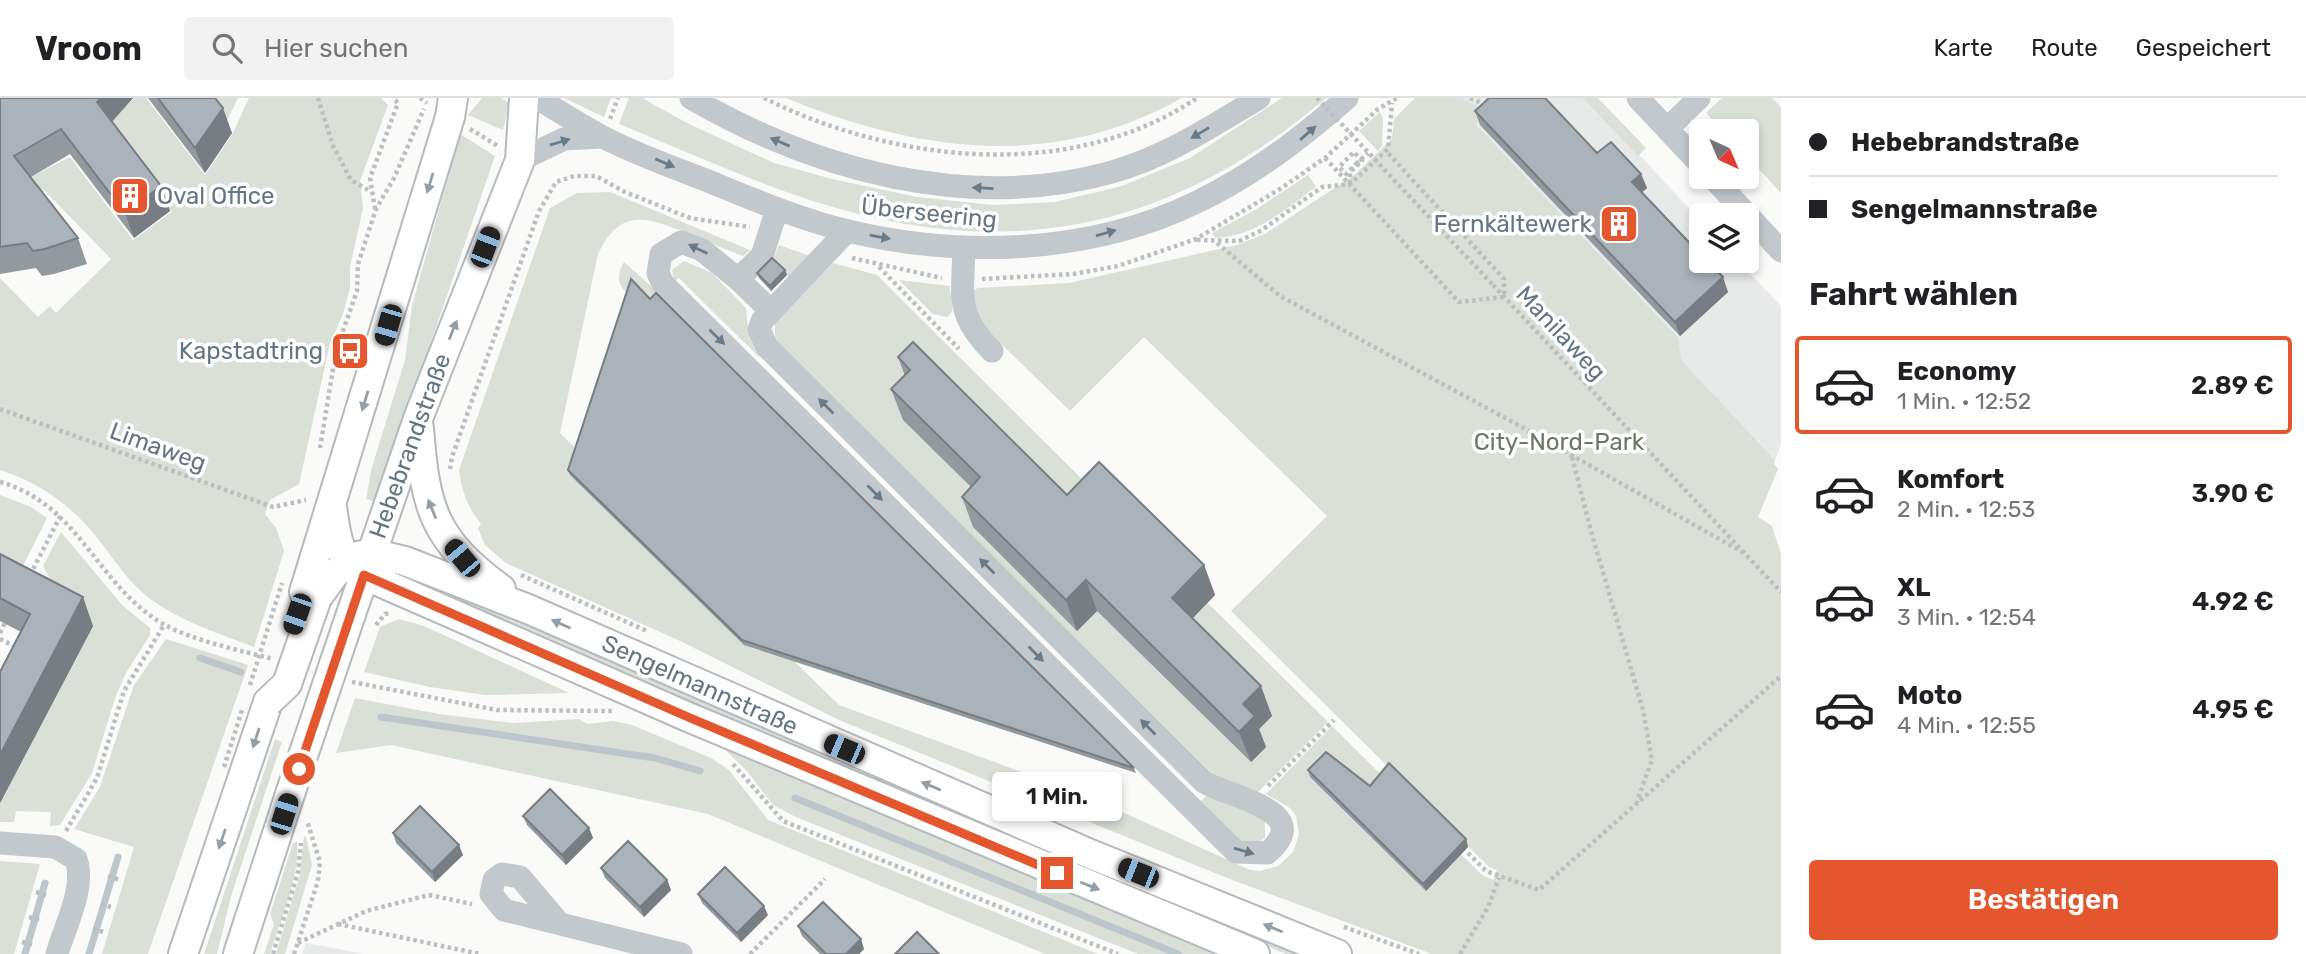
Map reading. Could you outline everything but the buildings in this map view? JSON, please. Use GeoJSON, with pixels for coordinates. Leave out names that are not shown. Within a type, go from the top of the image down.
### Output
{"type":"FeatureCollection","features":[{"type":"Feature","properties":{"kind":"main road","name":"Hebebrandstraße"},"geometry":{"type":"LineString","coordinates":[[238,954],[291,791],[363,619],[361,563],[419,416],[509,153],[524,98]]}},
{"type":"Feature","properties":{"kind":"main road"},"geometry":{"type":"LineString","coordinates":[[183,954],[254,697],[301,591],[319,503],[458,110]]}},
{"type":"Feature","properties":{"kind":"main road","name":"Sengelmannstraße"},"geometry":{"type":"LineString","coordinates":[[419,416],[423,478],[428,501],[446,539],[479,573],[528,609]]}},
{"type":"Feature","properties":{"kind":"main road"},"geometry":{"type":"LineString","coordinates":[[301,591],[361,563],[337,538],[319,503]]}},
{"type":"Feature","properties":{"kind":"main road","name":"Sengelmannstraße"},"geometry":{"type":"LineString","coordinates":[[361,563],[405,561],[528,609],[1088,853],[1336,954]]}},
{"type":"Feature","properties":{"kind":"main road","name":"Sengelmannstraße"},"geometry":{"type":"LineString","coordinates":[[361,563],[688,717],[1255,954]]}},
{"type":"Feature","properties":{"kind":"street","name":"Überseering"},"geometry":{"type":"LineString","coordinates":[[537,98],[777,209],[847,231],[907,242],[964,247],[1037,246],[1093,237],[1194,204],[1249,174],[1300,139],[1347,98]]}},
{"type":"Feature","properties":{"kind":"street","name":"Überseering"},"geometry":{"type":"LineString","coordinates":[[691,98],[779,143],[844,166],[917,182],[987,188],[1052,186],[1115,171],[1180,145],[1259,98]]}},
{"type":"Feature","properties":{"kind":"street"},"geometry":{"type":"LineString","coordinates":[[1638,98],[1689,153]]}},
{"type":"Feature","properties":{"kind":"street"},"geometry":{"type":"LineString","coordinates":[[1667,129],[1699,98]]}},
{"type":"Feature","properties":{"kind":"street"},"geometry":{"type":"LineString","coordinates":[[509,153],[606,128]]}},
{"type":"Feature","properties":{"kind":"street"},"geometry":{"type":"LineString","coordinates":[[1723,189],[1781,251]]}},
{"type":"Feature","properties":{"kind":"street"},"geometry":{"type":"LineString","coordinates":[[738,279],[762,256],[777,209]]}},
{"type":"Feature","properties":{"kind":"street"},"geometry":{"type":"LineString","coordinates":[[770,310],[702,250],[681,242],[669,247],[657,263],[658,274],[668,289],[1236,852],[1267,853],[1277,845],[1282,835],[1281,822],[1275,814],[1204,782],[768,347],[759,330],[762,321],[847,231]]}},
{"type":"Feature","properties":{"kind":"street"},"geometry":{"type":"LineString","coordinates":[[964,247],[965,313],[974,333],[992,351]]}},
{"type":"Feature","properties":{"kind":"street"},"geometry":{"type":"LineString","coordinates":[[0,843],[55,847],[76,859],[80,870],[57,954]]}},
{"type":"Feature","properties":{"kind":"street"},"geometry":{"type":"LineString","coordinates":[[558,922],[520,877],[502,874],[491,887],[495,902],[504,910],[681,954]]}},
{"type":"Feature","properties":{"kind":"path"},"geometry":{"type":"LineString","coordinates":[[318,98],[333,146],[351,180],[370,191]]}},
{"type":"Feature","properties":{"kind":"path"},"geometry":{"type":"LineString","coordinates":[[376,209],[370,191],[370,178],[398,103],[393,98]]}},
{"type":"Feature","properties":{"kind":"path"},"geometry":{"type":"LineString","coordinates":[[317,461],[336,351],[355,300],[358,264],[376,209],[394,178],[427,103],[420,98]]}},
{"type":"Feature","properties":{"kind":"path"},"geometry":{"type":"LineString","coordinates":[[606,128],[618,98]]}},
{"type":"Feature","properties":{"kind":"path"},"geometry":{"type":"LineString","coordinates":[[764,98],[840,127],[894,142],[947,153],[993,157],[1098,143],[1144,125],[1197,98]]}},
{"type":"Feature","properties":{"kind":"path","name":"Manilaweg"},"geometry":{"type":"LineString","coordinates":[[1317,98],[1781,592]]}},
{"type":"Feature","properties":{"kind":"path"},"geometry":{"type":"LineString","coordinates":[[1470,98],[1487,106],[1495,102]]}},
{"type":"Feature","properties":{"kind":"path"},"geometry":{"type":"LineString","coordinates":[[1394,100],[1386,151],[1350,184],[1322,187],[1262,230],[1239,241],[1217,243],[1196,239],[1280,189],[1325,158],[1378,109],[1394,100]]}},
{"type":"Feature","properties":{"kind":"path"},"geometry":{"type":"LineString","coordinates":[[458,110],[509,153]]}},
{"type":"Feature","properties":{"kind":"path"},"geometry":{"type":"LineString","coordinates":[[1325,158],[1459,302],[1504,298],[1504,279],[1386,151]]}},
{"type":"Feature","properties":{"kind":"path"},"geometry":{"type":"LineString","coordinates":[[1350,184],[1350,172],[1362,161],[1354,152],[1339,167],[1346,174],[1356,164],[1368,153]]}},
{"type":"Feature","properties":{"kind":"path"},"geometry":{"type":"LineString","coordinates":[[450,475],[452,457],[539,211],[556,182]]}},
{"type":"Feature","properties":{"kind":"path"},"geometry":{"type":"LineString","coordinates":[[1217,243],[1280,296],[1744,553]]}},
{"type":"Feature","properties":{"kind":"path"},"geometry":{"type":"LineString","coordinates":[[878,266],[962,352]]}},
{"type":"Feature","properties":{"kind":"path","name":"Limaweg"},"geometry":{"type":"LineString","coordinates":[[0,408],[273,507],[319,503]]}},
{"type":"Feature","properties":{"kind":"path"},"geometry":{"type":"LineString","coordinates":[[1573,457],[1601,570],[1643,710],[1652,760],[1637,803]]}},
{"type":"Feature","properties":{"kind":"path"},"geometry":{"type":"LineString","coordinates":[[0,482],[33,496],[61,515],[110,577],[164,625],[285,663]]}},
{"type":"Feature","properties":{"kind":"path"},"geometry":{"type":"LineString","coordinates":[[310,487],[319,503]]}},
{"type":"Feature","properties":{"kind":"path"},"geometry":{"type":"LineString","coordinates":[[29,576],[61,515]]}},
{"type":"Feature","properties":{"kind":"path"},"geometry":{"type":"LineString","coordinates":[[508,570],[655,635]]}},
{"type":"Feature","properties":{"kind":"path"},"geometry":{"type":"LineString","coordinates":[[234,771],[254,697],[301,591]]}},
{"type":"Feature","properties":{"kind":"path"},"geometry":{"type":"LineString","coordinates":[[363,619],[385,614]]}},
{"type":"Feature","properties":{"kind":"path"},"geometry":{"type":"LineString","coordinates":[[0,632],[5,623]]}},
{"type":"Feature","properties":{"kind":"path"},"geometry":{"type":"LineString","coordinates":[[55,847],[95,783],[124,691],[164,625]]}},
{"type":"Feature","properties":{"kind":"path"},"geometry":{"type":"LineString","coordinates":[[0,639],[27,653]]}},
{"type":"Feature","properties":{"kind":"path"},"geometry":{"type":"LineString","coordinates":[[16,660],[21,650]]}},
{"type":"Feature","properties":{"kind":"path"},"geometry":{"type":"LineString","coordinates":[[1468,853],[1486,871],[1539,890],[1781,676]]}},
{"type":"Feature","properties":{"kind":"path"},"geometry":{"type":"LineString","coordinates":[[350,681],[497,710],[623,711]]}},
{"type":"Feature","properties":{"kind":"path"},"geometry":{"type":"LineString","coordinates":[[1252,802],[1334,720]]}},
{"type":"Feature","properties":{"kind":"path"},"geometry":{"type":"LineString","coordinates":[[735,765],[783,821],[1118,954]]}},
{"type":"Feature","properties":{"kind":"path"},"geometry":{"type":"LineString","coordinates":[[273,954],[298,872],[307,821],[320,862],[318,881],[294,954]]}},
{"type":"Feature","properties":{"kind":"path"},"geometry":{"type":"LineString","coordinates":[[108,876],[120,880]]}},
{"type":"Feature","properties":{"kind":"path"},"geometry":{"type":"LineString","coordinates":[[1460,954],[1488,907],[1499,877]]}},
{"type":"Feature","properties":{"kind":"path"},"geometry":{"type":"LineString","coordinates":[[750,954],[825,879]]}},
{"type":"Feature","properties":{"kind":"path"},"geometry":{"type":"LineString","coordinates":[[36,892],[49,896]]}},
{"type":"Feature","properties":{"kind":"path"},"geometry":{"type":"LineString","coordinates":[[298,943],[366,911],[429,895],[504,910]]}},
{"type":"Feature","properties":{"kind":"path"},"geometry":{"type":"LineString","coordinates":[[101,904],[111,906]]}},
{"type":"Feature","properties":{"kind":"path"},"geometry":{"type":"LineString","coordinates":[[29,917],[42,921]]}},
{"type":"Feature","properties":{"kind":"path"},"geometry":{"type":"LineString","coordinates":[[338,924],[481,954]]}},
{"type":"Feature","properties":{"kind":"path"},"geometry":{"type":"LineString","coordinates":[[1338,926],[1419,954]]}},
{"type":"Feature","properties":{"kind":"path"},"geometry":{"type":"LineString","coordinates":[[93,929],[104,932]]}},
{"type":"Feature","properties":{"kind":"path"},"geometry":{"type":"LineString","coordinates":[[22,942],[35,945]]}},
{"type":"Feature","properties":{"kind":"shaded area"},"geometry":{"type":"Polygon","coordinates":[[[1434,98],[1586,98],[1689,208],[1689,273],[1749,273],[1781,306],[1781,445],[1775,460],[1434,98]]]}},
{"type":"Feature","properties":{"kind":"shaded area"},"geometry":{"type":"Polygon","coordinates":[[[306,943],[365,954],[302,954],[306,943]]]}},
{"type":"Feature","properties":{"kind":"green space"},"geometry":{"type":"Polygon","coordinates":[[[134,98],[146,98],[205,175],[232,135],[249,98],[381,98],[388,105],[360,181],[363,208],[350,267],[350,288],[343,314],[330,343],[299,484],[270,500],[265,514],[276,528],[284,551],[254,647],[196,624],[155,602],[128,578],[96,536],[69,509],[37,486],[0,470],[0,278],[38,317],[50,306],[56,313],[111,259],[45,191],[38,197],[25,180],[70,157],[133,240],[172,212],[107,126],[134,98]]]}},
{"type":"Feature","properties":{"kind":"green space"},"geometry":{"type":"Polygon","coordinates":[[[205,98],[238,98],[225,125],[205,98]]]}},
{"type":"Feature","properties":{"kind":"green space"},"geometry":{"type":"Polygon","coordinates":[[[482,98],[501,98],[509,103],[503,130],[468,115],[482,98]]]}},
{"type":"Feature","properties":{"kind":"green space"},"geometry":{"type":"Polygon","coordinates":[[[564,98],[611,98],[604,117],[564,98]]]}},
{"type":"Feature","properties":{"kind":"green space"},"geometry":{"type":"Polygon","coordinates":[[[629,98],[642,98],[687,123],[774,163],[832,179],[917,197],[993,205],[1055,202],[1122,186],[1190,158],[1282,98],[1326,98],[1263,146],[1199,183],[1134,210],[1068,226],[1000,232],[929,227],[857,213],[781,190],[619,124],[629,98]]]}},
{"type":"Feature","properties":{"kind":"green space"},"geometry":{"type":"Polygon","coordinates":[[[786,98],[1182,98],[1133,121],[1084,136],[1034,144],[985,146],[935,141],[885,131],[786,98]]]}},
{"type":"Feature","properties":{"kind":"green space","name":"City-Nord-Park"},"geometry":{"type":"Polygon","coordinates":[[[1415,98],[1461,98],[1488,111],[1475,124],[1678,338],[1681,360],[1775,460],[1774,464],[1778,469],[1758,517],[1772,526],[1781,554],[1781,954],[1432,954],[1227,878],[839,720],[678,640],[506,563],[485,545],[478,528],[481,524],[466,499],[459,470],[550,208],[577,193],[610,192],[750,250],[743,256],[673,227],[647,220],[625,222],[616,229],[606,239],[598,254],[560,433],[839,705],[1087,796],[1250,870],[1260,871],[1278,866],[1293,852],[1299,834],[1296,816],[1290,808],[1266,794],[1332,726],[1482,875],[1493,880],[1497,870],[1489,867],[1231,611],[1327,516],[1144,337],[1070,411],[984,327],[975,313],[974,290],[978,288],[1069,283],[1237,245],[1265,234],[1354,175],[1392,139],[1394,119],[1415,98]]]}},
{"type":"Feature","properties":{"kind":"green space"},"geometry":{"type":"Polygon","coordinates":[[[1583,98],[1598,98],[1646,148],[1638,156],[1583,98]]]}},
{"type":"Feature","properties":{"kind":"green space"},"geometry":{"type":"Polygon","coordinates":[[[1722,98],[1772,98],[1781,107],[1781,193],[1759,169],[1759,119],[1712,119],[1706,113],[1722,98]]]}},
{"type":"Feature","properties":{"kind":"green space"},"geometry":{"type":"Polygon","coordinates":[[[1380,112],[1383,119],[1382,146],[1378,151],[1359,131],[1380,112]]]}},
{"type":"Feature","properties":{"kind":"green space"},"geometry":{"type":"Polygon","coordinates":[[[460,134],[495,156],[376,502],[366,499],[372,467],[405,360],[412,306],[460,134]]]}},
{"type":"Feature","properties":{"kind":"green space"},"geometry":{"type":"Polygon","coordinates":[[[1308,175],[1316,187],[1281,213],[1243,233],[1215,238],[1212,233],[1255,210],[1308,175]]]}},
{"type":"Feature","properties":{"kind":"green space"},"geometry":{"type":"Polygon","coordinates":[[[779,245],[810,256],[790,278],[773,259],[779,245]]]}},
{"type":"Feature","properties":{"kind":"green space"},"geometry":{"type":"Polygon","coordinates":[[[684,261],[712,273],[746,308],[749,337],[760,358],[679,278],[674,282],[672,270],[684,261]]]}},
{"type":"Feature","properties":{"kind":"green space"},"geometry":{"type":"Polygon","coordinates":[[[624,262],[661,295],[652,304],[636,298],[620,285],[620,271],[624,262]]]}},
{"type":"Feature","properties":{"kind":"green space"},"geometry":{"type":"Polygon","coordinates":[[[833,263],[877,275],[1120,517],[996,512],[973,527],[1077,630],[1092,606],[1251,762],[1259,729],[1272,716],[1179,624],[1134,530],[1328,722],[1258,792],[1221,782],[782,348],[775,337],[775,323],[833,263]]]}},
{"type":"Feature","properties":{"kind":"green space"},"geometry":{"type":"Polygon","coordinates":[[[899,280],[950,286],[950,292],[954,293],[952,312],[947,317],[933,314],[899,280]]]}},
{"type":"Feature","properties":{"kind":"green space"},"geometry":{"type":"Polygon","coordinates":[[[0,495],[31,507],[47,518],[14,584],[0,577],[0,495]]]}},
{"type":"Feature","properties":{"kind":"green space"},"geometry":{"type":"Polygon","coordinates":[[[61,532],[122,605],[150,628],[150,635],[126,673],[115,698],[92,773],[60,825],[50,826],[51,812],[16,811],[14,822],[0,822],[0,803],[37,596],[49,577],[43,566],[61,532]]]}},
{"type":"Feature","properties":{"kind":"green space"},"geometry":{"type":"Polygon","coordinates":[[[418,573],[837,760],[1310,954],[1286,954],[837,769],[448,596],[416,579],[418,573]]]}},
{"type":"Feature","properties":{"kind":"green space"},"geometry":{"type":"Polygon","coordinates":[[[399,619],[424,626],[569,693],[485,695],[430,687],[364,672],[380,627],[399,619]]]}},
{"type":"Feature","properties":{"kind":"green space"},"geometry":{"type":"Polygon","coordinates":[[[166,639],[248,665],[148,954],[102,954],[134,847],[74,829],[100,787],[134,685],[166,639]]]}},
{"type":"Feature","properties":{"kind":"green space"},"geometry":{"type":"Polygon","coordinates":[[[355,698],[439,714],[513,723],[579,719],[587,724],[613,721],[632,725],[711,758],[729,770],[768,820],[1098,954],[1045,954],[708,814],[391,745],[336,753],[355,698]]]}},
{"type":"Feature","properties":{"kind":"green space"},"geometry":{"type":"Polygon","coordinates":[[[275,739],[282,742],[232,893],[217,954],[204,954],[275,739]]]}},
{"type":"Feature","properties":{"kind":"green space"},"geometry":{"type":"Polygon","coordinates":[[[721,746],[1222,954],[1138,954],[796,817],[773,805],[747,771],[721,746]]]}},
{"type":"Feature","properties":{"kind":"green space"},"geometry":{"type":"Polygon","coordinates":[[[1206,796],[1257,814],[1265,821],[1265,837],[1260,842],[1240,843],[1200,802],[1206,796]]]}},
{"type":"Feature","properties":{"kind":"green space"},"geometry":{"type":"Polygon","coordinates":[[[306,836],[312,865],[285,954],[276,954],[300,874],[306,836]]]}},
{"type":"Feature","properties":{"kind":"green space"},"geometry":{"type":"Polygon","coordinates":[[[297,842],[296,868],[288,898],[270,954],[264,954],[274,924],[270,914],[293,843],[297,842]]]}},
{"type":"Feature","properties":{"kind":"green space"},"geometry":{"type":"Polygon","coordinates":[[[0,861],[40,864],[14,954],[0,954],[0,861]]]}},
{"type":"Feature","properties":{"kind":"waterway"},"geometry":{"type":"LineString","coordinates":[[200,658],[241,672]]}},
{"type":"Feature","properties":{"kind":"waterway"},"geometry":{"type":"LineString","coordinates":[[381,717],[655,758],[700,771]]}},
{"type":"Feature","properties":{"kind":"waterway"},"geometry":{"type":"LineString","coordinates":[[795,798],[1178,954]]}},
{"type":"Feature","properties":{"kind":"waterway"},"geometry":{"type":"LineString","coordinates":[[89,954],[118,857]]}},
{"type":"Feature","properties":{"kind":"waterway"},"geometry":{"type":"LineString","coordinates":[[25,954],[45,883]]}},
{"type":"Feature","properties":{"kind":"place","name":"Oval Office"},"geometry":{"type":"Point","coordinates":[130,196]}},
{"type":"Feature","properties":{"kind":"place","name":"Fernkältewerk"},"geometry":{"type":"Point","coordinates":[1619,224]}},
{"type":"Feature","properties":{"kind":"place","name":"Kapstadtring"},"geometry":{"type":"Point","coordinates":[350,351]}},
{"type":"Feature","properties":{"kind":"route"},"geometry":{"type":"LineString","coordinates":[[299,769],[364,575],[688,717],[1057,873]]}}]}
